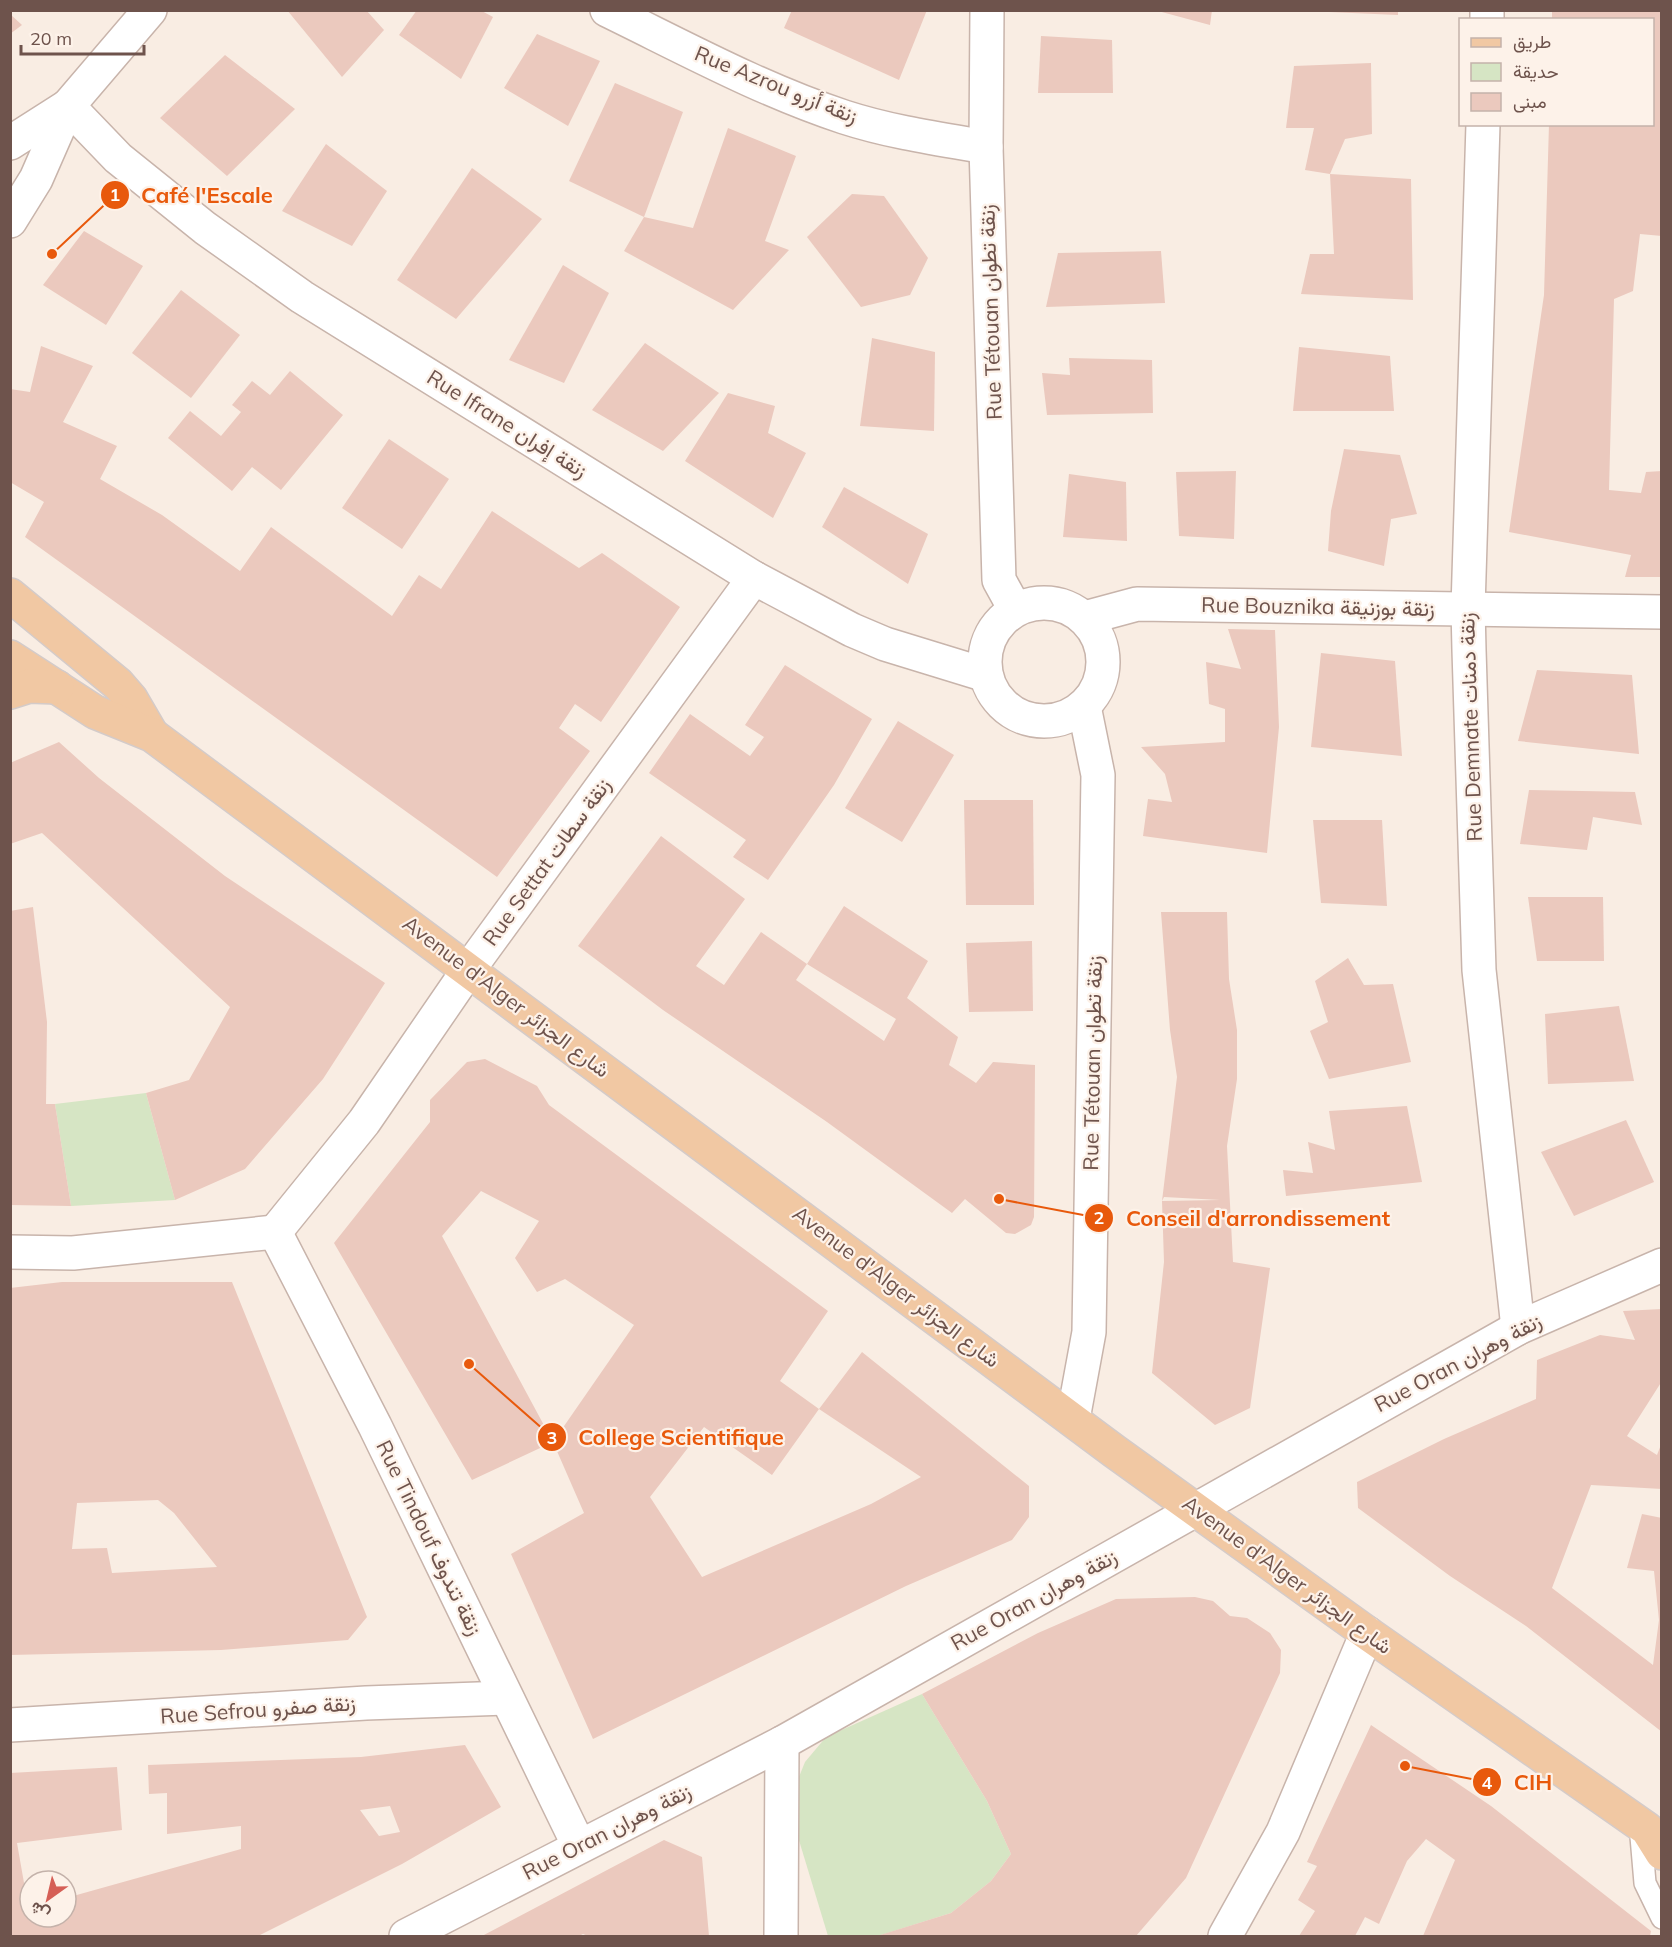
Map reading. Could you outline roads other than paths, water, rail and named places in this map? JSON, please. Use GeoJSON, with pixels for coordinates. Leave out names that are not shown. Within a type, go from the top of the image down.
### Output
{"type":"FeatureCollection","features":[{"type":"Feature","properties":{"kind":"main road","name":"Avenue d'Alger شارع الجزائر"},"geometry":{"type":"LineString","coordinates":[[10,595],[118,684],[131,699],[152,735]]}},
{"type":"Feature","properties":{"kind":"main road","name":"Avenue d'Alger شارع الجزائر"},"geometry":{"type":"LineString","coordinates":[[10,657],[104,716],[152,735],[1195,1509],[1653,1834]]}},
{"type":"Feature","properties":{"kind":"main road"},"geometry":{"type":"LineString","coordinates":[[10,692],[28,687],[57,687]]}},
{"type":"Feature","properties":{"kind":"street"},"geometry":{"type":"LineString","coordinates":[[10,221],[36,178],[68,106],[150,10]]}},
{"type":"Feature","properties":{"kind":"street","name":"Rue Azrou زنقة أزرو"},"geometry":{"type":"LineString","coordinates":[[607,10],[741,75],[845,117],[906,133],[986,147]]}},
{"type":"Feature","properties":{"kind":"street","name":"Rue Tétouan زنقة تطوان"},"geometry":{"type":"LineString","coordinates":[[987,10],[986,147],[999,580],[1015,609]]}},
{"type":"Feature","properties":{"kind":"street"},"geometry":{"type":"LineString","coordinates":[[10,143],[68,106]]}},
{"type":"Feature","properties":{"kind":"street","name":"Rue Ifrane زنقة إفران"},"geometry":{"type":"LineString","coordinates":[[68,106],[118,158],[206,228],[302,297],[754,578],[852,630],[885,644],[986,675]]}},
{"type":"Feature","properties":{"kind":"street","name":"Rue Demnate زنقة دمنات"},"geometry":{"type":"LineString","coordinates":[[1484,126],[1468,608],[1479,970],[1518,1328]]}},
{"type":"Feature","properties":{"kind":"street","name":"Rue Settat زنقة سطات"},"geometry":{"type":"LineString","coordinates":[[275,1232],[364,1122],[470,969],[754,578]]}},
{"type":"Feature","properties":{"kind":"street"},"geometry":{"type":"LineString","coordinates":[[1034,603],[1054,603],[1072,609],[1085,618],[1101,644],[1104,660],[1103,676],[1097,690],[1084,706],[1067,717],[1047,721],[1026,719],[1008,709],[994,694],[986,675],[985,656],[989,638],[1000,621],[1015,609],[1034,603]]}},
{"type":"Feature","properties":{"kind":"street","name":"Rue Bouznika زنقة بوزنيقة"},"geometry":{"type":"LineString","coordinates":[[1085,618],[1137,604],[1662,612]]}},
{"type":"Feature","properties":{"kind":"street","name":"Rue Tétouan زنقة تطوان"},"geometry":{"type":"LineString","coordinates":[[1073,1419],[1089,1332],[1098,776],[1084,706]]}},
{"type":"Feature","properties":{"kind":"street"},"geometry":{"type":"LineString","coordinates":[[10,1252],[73,1253],[275,1232]]}},
{"type":"Feature","properties":{"kind":"street","name":"Rue Tindouf زنقة تندوف"},"geometry":{"type":"LineString","coordinates":[[275,1232],[375,1426],[579,1846]]}},
{"type":"Feature","properties":{"kind":"street","name":"Rue Oran زنقة وهران"},"geometry":{"type":"LineString","coordinates":[[406,1936],[782,1743],[1518,1328],[1662,1264]]}},
{"type":"Feature","properties":{"kind":"street"},"geometry":{"type":"LineString","coordinates":[[1225,1936],[1283,1832],[1367,1633]]}},
{"type":"Feature","properties":{"kind":"street","name":"Rue Sefrou زنقة صفرو"},"geometry":{"type":"LineString","coordinates":[[10,1725],[366,1703],[506,1698]]}},
{"type":"Feature","properties":{"kind":"street"},"geometry":{"type":"LineString","coordinates":[[781,1936],[782,1743]]}},
{"type":"Feature","properties":{"kind":"lane"},"geometry":{"type":"LineString","coordinates":[[1653,1834],[1645,1883],[1662,1918]]}},
{"type":"Feature","properties":{"kind":"place","name":"Café l'Escale"},"geometry":{"type":"Point","coordinates":[52,254]}},
{"type":"Feature","properties":{"kind":"place","name":"Conseil d'arrondissement"},"geometry":{"type":"Point","coordinates":[999,1199]}},
{"type":"Feature","properties":{"kind":"place","name":"College Scientifique"},"geometry":{"type":"Point","coordinates":[469,1364]}},
{"type":"Feature","properties":{"kind":"place","name":"CIH"},"geometry":{"type":"Point","coordinates":[1405,1766]}}]}
